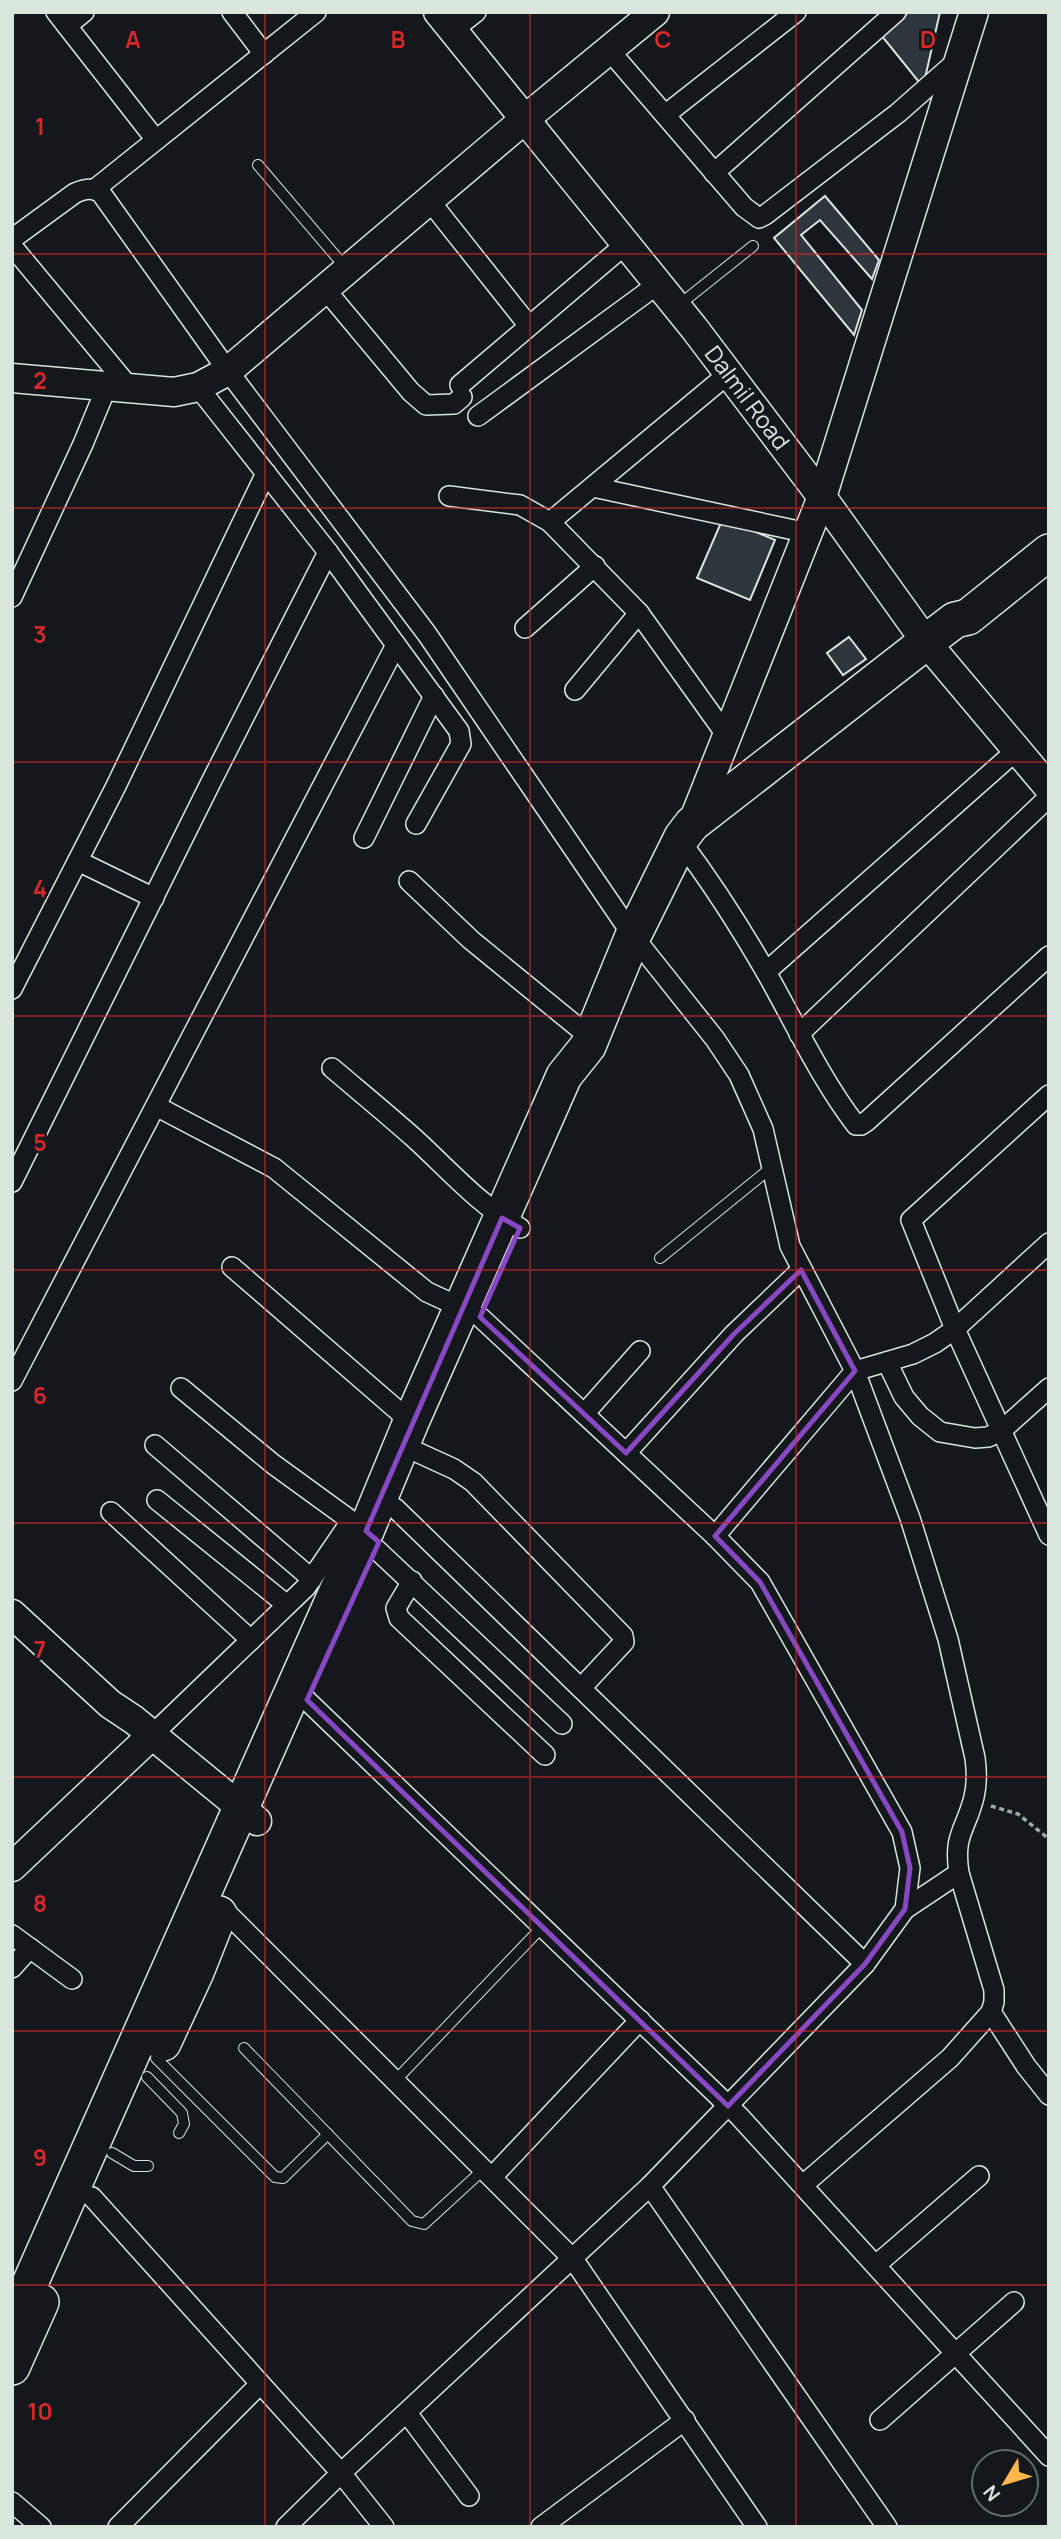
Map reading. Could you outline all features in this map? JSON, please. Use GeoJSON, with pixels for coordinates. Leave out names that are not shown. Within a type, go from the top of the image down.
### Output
{"type":"FeatureCollection","features":[{"type":"Feature","properties":{"kind":"highway"},"geometry":{"type":"LineString","coordinates":[[12,2324],[249,1815],[368,1536],[511,1223],[564,1076],[589,1042],[633,936],[686,833],[926,642],[955,620],[968,617],[1039,550]]}},
{"type":"Feature","properties":{"kind":"highway"},"geometry":{"type":"LineString","coordinates":[[368,1536],[395,1508],[415,1437]]}},
{"type":"Feature","properties":{"kind":"highway"},"geometry":{"type":"LineString","coordinates":[[12,2367],[196,1972],[222,1908],[249,1815]]}},
{"type":"Feature","properties":{"kind":"street"},"geometry":{"type":"LineString","coordinates":[[84,12],[61,19],[156,140]]}},
{"type":"Feature","properties":{"kind":"street"},"geometry":{"type":"LineString","coordinates":[[232,12],[264,54]]}},
{"type":"Feature","properties":{"kind":"street"},"geometry":{"type":"LineString","coordinates":[[95,189],[316,12]]}},
{"type":"Feature","properties":{"kind":"street"},"geometry":{"type":"LineString","coordinates":[[445,21],[476,12]]}},
{"type":"Feature","properties":{"kind":"street"},"geometry":{"type":"LineString","coordinates":[[12,378],[174,392],[198,387],[228,371],[655,12]]}},
{"type":"Feature","properties":{"kind":"street"},"geometry":{"type":"LineString","coordinates":[[665,115],[796,12]]}},
{"type":"Feature","properties":{"kind":"street"},"geometry":{"type":"LineString","coordinates":[[714,173],[896,12]]}},
{"type":"Feature","properties":{"kind":"street"},"geometry":{"type":"LineString","coordinates":[[974,12],[822,497],[686,833],[799,1034],[856,1125],[861,1125],[1049,956]]}},
{"type":"Feature","properties":{"kind":"street","name":"Dalmil Road"},"geometry":{"type":"LineString","coordinates":[[445,21],[729,374],[926,642],[1049,789]]}},
{"type":"Feature","properties":{"kind":"street"},"geometry":{"type":"LineString","coordinates":[[609,50],[714,173],[752,214],[759,218],[898,113],[960,58]]}},
{"type":"Feature","properties":{"kind":"street"},"geometry":{"type":"LineString","coordinates":[[12,239],[75,193],[86,189],[95,189],[101,193],[228,371],[427,634],[633,936],[715,1039],[739,1075],[763,1129],[790,1246],[855,1371],[910,1518],[948,1639],[977,1774],[973,1801],[958,1836],[958,1873],[994,1990],[991,2012],[950,2058],[803,2185]]}},
{"type":"Feature","properties":{"kind":"street"},"geometry":{"type":"LineString","coordinates":[[429,200],[529,326]]}},
{"type":"Feature","properties":{"kind":"street"},"geometry":{"type":"LineString","coordinates":[[325,289],[411,392],[426,405],[454,404],[461,391],[529,326],[626,244]]}},
{"type":"Feature","properties":{"kind":"street"},"geometry":{"type":"LineString","coordinates":[[12,246],[118,387]]}},
{"type":"Feature","properties":{"kind":"street"},"geometry":{"type":"LineString","coordinates":[[478,416],[658,284]]}},
{"type":"Feature","properties":{"kind":"street"},"geometry":{"type":"LineString","coordinates":[[550,522],[729,374]]}},
{"type":"Feature","properties":{"kind":"street"},"geometry":{"type":"LineString","coordinates":[[12,597],[83,444],[118,387]]}},
{"type":"Feature","properties":{"kind":"street"},"geometry":{"type":"LineString","coordinates":[[198,387],[328,552],[459,731],[461,744],[415,824]]}},
{"type":"Feature","properties":{"kind":"street"},"geometry":{"type":"LineString","coordinates":[[12,989],[122,773],[265,473]]}},
{"type":"Feature","properties":{"kind":"street"},"geometry":{"type":"LineString","coordinates":[[593,486],[808,533]]}},
{"type":"Feature","properties":{"kind":"street"},"geometry":{"type":"LineString","coordinates":[[449,496],[520,505],[550,522],[639,613],[727,736]]}},
{"type":"Feature","properties":{"kind":"street"},"geometry":{"type":"LineString","coordinates":[[12,1182],[328,552]]}},
{"type":"Feature","properties":{"kind":"street"},"geometry":{"type":"LineString","coordinates":[[525,628],[595,566]]}},
{"type":"Feature","properties":{"kind":"street"},"geometry":{"type":"LineString","coordinates":[[575,690],[639,613]]}},
{"type":"Feature","properties":{"kind":"street"},"geometry":{"type":"LineString","coordinates":[[12,1381],[396,645]]}},
{"type":"Feature","properties":{"kind":"street"},"geometry":{"type":"LineString","coordinates":[[364,838],[434,696]]}},
{"type":"Feature","properties":{"kind":"street"},"geometry":{"type":"LineString","coordinates":[[766,972],[1018,749]]}},
{"type":"Feature","properties":{"kind":"street"},"geometry":{"type":"LineString","coordinates":[[799,1034],[1049,797]]}},
{"type":"Feature","properties":{"kind":"street"},"geometry":{"type":"LineString","coordinates":[[78,861],[154,898]]}},
{"type":"Feature","properties":{"kind":"street"},"geometry":{"type":"LineString","coordinates":[[409,881],[471,940],[589,1042]]}},
{"type":"Feature","properties":{"kind":"street"},"geometry":{"type":"LineString","coordinates":[[332,1068],[511,1223]]}},
{"type":"Feature","properties":{"kind":"street"},"geometry":{"type":"LineString","coordinates":[[1049,1095],[911,1220],[955,1329],[1049,1535]]}},
{"type":"Feature","properties":{"kind":"street"},"geometry":{"type":"LineString","coordinates":[[156,1106],[274,1168],[427,1292],[471,1313],[584,1413],[760,1582],[902,1832],[910,1868],[905,1909]]}},
{"type":"Feature","properties":{"kind":"street"},"geometry":{"type":"LineString","coordinates":[[715,1536],[855,1371],[887,1363],[935,1343],[955,1329],[1049,1243]]}},
{"type":"Feature","properties":{"kind":"street"},"geometry":{"type":"LineString","coordinates":[[232,1267],[415,1437],[473,1482],[623,1636],[624,1642],[581,1688]]}},
{"type":"Feature","properties":{"kind":"street"},"geometry":{"type":"LineString","coordinates":[[626,1453],[734,1334],[801,1270]]}},
{"type":"Feature","properties":{"kind":"street"},"geometry":{"type":"LineString","coordinates":[[584,1413],[640,1350]]}},
{"type":"Feature","properties":{"kind":"street"},"geometry":{"type":"LineString","coordinates":[[887,1363],[904,1396],[920,1416],[940,1432],[988,1437],[1001,1431],[1049,1388]]}},
{"type":"Feature","properties":{"kind":"street"},"geometry":{"type":"LineString","coordinates":[[181,1388],[273,1464],[368,1536],[562,1724]]}},
{"type":"Feature","properties":{"kind":"street"},"geometry":{"type":"LineString","coordinates":[[155,1445],[312,1579]]}},
{"type":"Feature","properties":{"kind":"street"},"geometry":{"type":"LineString","coordinates":[[157,1500],[287,1605]]}},
{"type":"Feature","properties":{"kind":"street"},"geometry":{"type":"LineString","coordinates":[[395,1508],[865,1964]]}},
{"type":"Feature","properties":{"kind":"street"},"geometry":{"type":"LineString","coordinates":[[111,1511],[251,1640]]}},
{"type":"Feature","properties":{"kind":"street"},"geometry":{"type":"LineString","coordinates":[[16,1858],[143,1728],[251,1640],[312,1579],[368,1536]]}},
{"type":"Feature","properties":{"kind":"street"},"geometry":{"type":"LineString","coordinates":[[412,1581],[396,1608],[399,1618],[545,1755]]}},
{"type":"Feature","properties":{"kind":"street"},"geometry":{"type":"LineString","coordinates":[[12,1593],[111,1686],[143,1728]]}},
{"type":"Feature","properties":{"kind":"street"},"geometry":{"type":"LineString","coordinates":[[12,1614],[110,1704],[249,1815]]}},
{"type":"Feature","properties":{"kind":"street"},"geometry":{"type":"LineString","coordinates":[[301,1694],[728,2106],[1049,2456]]}},
{"type":"Feature","properties":{"kind":"street"},"geometry":{"type":"LineString","coordinates":[[286,2527],[650,2186],[865,1964],[905,1909],[958,1873]]}},
{"type":"Feature","properties":{"kind":"street"},"geometry":{"type":"LineString","coordinates":[[222,1908],[573,2259],[757,2527]]}},
{"type":"Feature","properties":{"kind":"street"},"geometry":{"type":"LineString","coordinates":[[12,1935],[72,1979]]}},
{"type":"Feature","properties":{"kind":"street"},"geometry":{"type":"LineString","coordinates":[[12,1968],[30,1948]]}},
{"type":"Feature","properties":{"kind":"street"},"geometry":{"type":"LineString","coordinates":[[991,2012],[1026,2066],[1049,2095]]}},
{"type":"Feature","properties":{"kind":"street"},"geometry":{"type":"LineString","coordinates":[[488,2173],[640,2020]]}},
{"type":"Feature","properties":{"kind":"street"},"geometry":{"type":"LineString","coordinates":[[876,2266],[979,2176]]}},
{"type":"Feature","properties":{"kind":"street"},"geometry":{"type":"LineString","coordinates":[[650,2186],[887,2527]]}},
{"type":"Feature","properties":{"kind":"street"},"geometry":{"type":"LineString","coordinates":[[92,2197],[341,2473],[384,2527]]}},
{"type":"Feature","properties":{"kind":"street"},"geometry":{"type":"LineString","coordinates":[[880,2420],[1014,2302]]}},
{"type":"Feature","properties":{"kind":"street"},"geometry":{"type":"LineString","coordinates":[[118,2527],[260,2384]]}},
{"type":"Feature","properties":{"kind":"street"},"geometry":{"type":"LineString","coordinates":[[407,2413],[469,2496]]}},
{"type":"Feature","properties":{"kind":"street"},"geometry":{"type":"LineString","coordinates":[[541,2527],[685,2420]]}},
{"type":"Feature","properties":{"kind":"street"},"geometry":{"type":"LineString","coordinates":[[12,2502],[41,2527]]}},
{"type":"Feature","properties":{"kind":"lane"},"geometry":{"type":"LineString","coordinates":[[258,165],[348,270]]}},
{"type":"Feature","properties":{"kind":"lane"},"geometry":{"type":"LineString","coordinates":[[677,307],[753,246]]}},
{"type":"Feature","properties":{"kind":"lane"},"geometry":{"type":"LineString","coordinates":[[660,1258],[772,1167]]}},
{"type":"Feature","properties":{"kind":"lane"},"geometry":{"type":"LineString","coordinates":[[395,2081],[543,1926]]}},
{"type":"Feature","properties":{"kind":"lane"},"geometry":{"type":"LineString","coordinates":[[244,2048],[412,2221],[424,2224],[488,2173]]}},
{"type":"Feature","properties":{"kind":"lane"},"geometry":{"type":"LineString","coordinates":[[152,2067],[182,2113],[184,2124],[179,2133]]}},
{"type":"Feature","properties":{"kind":"lane"},"geometry":{"type":"LineString","coordinates":[[152,2067],[275,2177],[283,2178],[328,2134]]}},
{"type":"Feature","properties":{"kind":"lane"},"geometry":{"type":"LineString","coordinates":[[112,2153],[134,2166],[148,2166]]}},
{"type":"Feature","properties":{"kind":"path"},"geometry":{"type":"LineString","coordinates":[[973,1801],[1018,1814],[1049,1839]]}},
{"type":"Feature","properties":{"kind":"highlighted area"},"geometry":{"type":"Polygon","coordinates":[[[502,1218],[520,1228],[480,1317],[626,1453],[734,1334],[801,1270],[855,1371],[715,1536],[760,1582],[902,1832],[910,1868],[905,1909],[865,1964],[728,2106],[307,1700],[379,1542],[366,1531],[502,1218]]]}},
{"type":"Feature","properties":{"kind":"building"},"geometry":{"type":"Polygon","coordinates":[[[909,12],[940,12],[923,87],[881,35],[909,12]]]}},
{"type":"Feature","properties":{"kind":"building"},"geometry":{"type":"Polygon","coordinates":[[[825,196],[879,260],[872,279],[820,220],[801,235],[862,310],[854,335],[774,238],[825,196]]]}},
{"type":"Feature","properties":{"kind":"building"},"geometry":{"type":"Polygon","coordinates":[[[723,518],[775,540],[750,600],[697,578],[723,518]]]}},
{"type":"Feature","properties":{"kind":"building"},"geometry":{"type":"Polygon","coordinates":[[[849,637],[866,659],[843,675],[827,653],[849,637]]]}}]}
